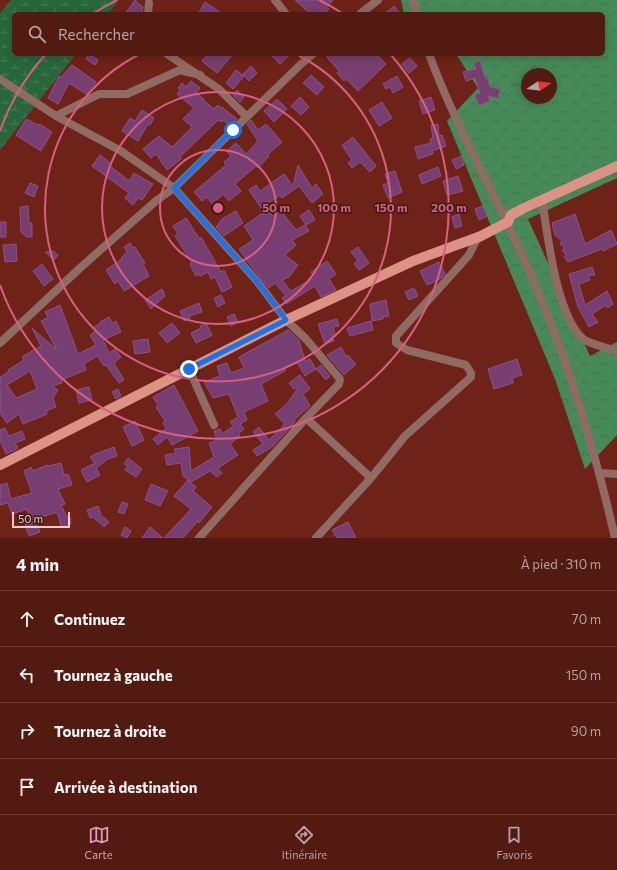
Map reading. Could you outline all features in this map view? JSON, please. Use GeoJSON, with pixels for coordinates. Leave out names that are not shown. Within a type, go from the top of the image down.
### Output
{"type":"FeatureCollection","features":[{"type":"Feature","properties":{"kind":"main road"},"geometry":{"type":"LineString","coordinates":[[0,465],[286,320],[413,261],[481,236],[508,222],[511,215],[617,166]]}},
{"type":"Feature","properties":{"kind":"street"},"geometry":{"type":"LineString","coordinates":[[275,0],[284,12]]}},
{"type":"Feature","properties":{"kind":"street"},"geometry":{"type":"LineString","coordinates":[[363,12],[378,0]]}},
{"type":"Feature","properties":{"kind":"street"},"geometry":{"type":"LineString","coordinates":[[413,0],[416,12]]}},
{"type":"Feature","properties":{"kind":"street"},"geometry":{"type":"LineString","coordinates":[[148,12],[149,3]]}},
{"type":"Feature","properties":{"kind":"street"},"geometry":{"type":"LineString","coordinates":[[170,56],[219,89],[247,117]]}},
{"type":"Feature","properties":{"kind":"street"},"geometry":{"type":"LineString","coordinates":[[0,343],[80,268],[157,200],[174,188],[311,56]]}},
{"type":"Feature","properties":{"kind":"street"},"geometry":{"type":"LineString","coordinates":[[430,56],[450,106],[508,222],[529,268],[587,427],[615,538]]}},
{"type":"Feature","properties":{"kind":"street"},"geometry":{"type":"LineString","coordinates":[[56,116],[99,94],[127,94],[180,70],[200,75]]}},
{"type":"Feature","properties":{"kind":"street"},"geometry":{"type":"LineString","coordinates":[[0,79],[56,116],[121,151],[174,188],[257,281],[286,320],[306,339],[340,379],[339,384],[306,418],[199,538]]}},
{"type":"Feature","properties":{"kind":"street"},"geometry":{"type":"LineString","coordinates":[[542,200],[552,267],[571,325],[584,340],[617,351]]}},
{"type":"Feature","properties":{"kind":"street"},"geometry":{"type":"LineString","coordinates":[[316,538],[371,478],[405,436],[471,377],[471,373],[466,365],[407,350],[396,343],[396,336],[468,255],[476,241],[481,236]]}},
{"type":"Feature","properties":{"kind":"street"},"geometry":{"type":"LineString","coordinates":[[189,369],[214,425]]}},
{"type":"Feature","properties":{"kind":"street"},"geometry":{"type":"LineString","coordinates":[[306,418],[371,478]]}},
{"type":"Feature","properties":{"kind":"street"},"geometry":{"type":"LineString","coordinates":[[599,473],[617,474]]}},
{"type":"Feature","properties":{"kind":"green space"},"geometry":{"type":"Polygon","coordinates":[[[11,0],[119,0],[110,12],[12,12],[12,56],[74,56],[0,150],[0,13],[11,0]]]}},
{"type":"Feature","properties":{"kind":"green space"},"geometry":{"type":"Polygon","coordinates":[[[401,0],[617,0],[617,178],[528,219],[590,356],[617,342],[617,435],[585,469],[555,379],[447,121],[478,88],[457,56],[605,56],[605,12],[404,12],[401,0]]]}},
{"type":"Feature","properties":{"kind":"building"},"geometry":{"type":"Polygon","coordinates":[[[135,0],[143,7],[142,12],[126,12],[135,0]]]}},
{"type":"Feature","properties":{"kind":"building"},"geometry":{"type":"Polygon","coordinates":[[[295,0],[333,0],[326,7],[329,9],[326,12],[308,12],[295,0]]]}},
{"type":"Feature","properties":{"kind":"building"},"geometry":{"type":"Polygon","coordinates":[[[205,2],[220,12],[199,12],[205,2]]]}},
{"type":"Feature","properties":{"kind":"building"},"geometry":{"type":"Polygon","coordinates":[[[394,6],[398,12],[386,12],[394,6]]]}},
{"type":"Feature","properties":{"kind":"building"},"geometry":{"type":"Polygon","coordinates":[[[88,56],[92,56],[98,60],[95,65],[86,59],[88,56]]]}},
{"type":"Feature","properties":{"kind":"building"},"geometry":{"type":"Polygon","coordinates":[[[206,56],[231,56],[217,73],[202,61],[206,56]]]}},
{"type":"Feature","properties":{"kind":"building"},"geometry":{"type":"Polygon","coordinates":[[[272,56],[289,56],[280,64],[272,56]]]}},
{"type":"Feature","properties":{"kind":"building"},"geometry":{"type":"Polygon","coordinates":[[[378,56],[386,64],[358,91],[346,79],[344,81],[337,73],[339,71],[327,57],[378,56]]]}},
{"type":"Feature","properties":{"kind":"building"},"geometry":{"type":"Polygon","coordinates":[[[410,58],[417,66],[409,73],[402,64],[410,58]]]}},
{"type":"Feature","properties":{"kind":"building"},"geometry":{"type":"Polygon","coordinates":[[[480,61],[485,78],[487,78],[490,87],[500,89],[498,98],[488,96],[490,101],[479,105],[475,95],[480,93],[475,78],[466,81],[463,72],[476,69],[474,63],[480,61]]]}},
{"type":"Feature","properties":{"kind":"building"},"geometry":{"type":"Polygon","coordinates":[[[72,65],[96,82],[86,94],[69,83],[58,104],[48,98],[59,76],[61,77],[72,65]]]}},
{"type":"Feature","properties":{"kind":"building"},"geometry":{"type":"Polygon","coordinates":[[[251,66],[257,73],[249,81],[243,74],[251,66]]]}},
{"type":"Feature","properties":{"kind":"building"},"geometry":{"type":"Polygon","coordinates":[[[236,70],[244,76],[233,89],[226,83],[236,70]]]}},
{"type":"Feature","properties":{"kind":"building"},"geometry":{"type":"Polygon","coordinates":[[[311,75],[324,87],[317,95],[303,83],[311,75]]]}},
{"type":"Feature","properties":{"kind":"building"},"geometry":{"type":"Polygon","coordinates":[[[397,76],[403,87],[393,93],[390,87],[386,89],[383,84],[397,76]]]}},
{"type":"Feature","properties":{"kind":"building"},"geometry":{"type":"Polygon","coordinates":[[[191,81],[200,88],[196,93],[204,99],[203,100],[214,109],[218,105],[221,108],[222,107],[237,119],[230,126],[223,120],[221,122],[218,120],[180,157],[181,159],[167,170],[156,154],[151,158],[143,149],[159,136],[172,147],[192,127],[183,119],[194,108],[177,94],[180,90],[178,88],[182,83],[186,87],[191,81]]]}},
{"type":"Feature","properties":{"kind":"building"},"geometry":{"type":"Polygon","coordinates":[[[237,90],[244,97],[240,102],[233,95],[237,90]]]}},
{"type":"Feature","properties":{"kind":"building"},"geometry":{"type":"Polygon","coordinates":[[[300,97],[309,107],[301,115],[291,106],[300,97]]]}},
{"type":"Feature","properties":{"kind":"building"},"geometry":{"type":"Polygon","coordinates":[[[431,97],[435,110],[423,114],[419,101],[431,97]]]}},
{"type":"Feature","properties":{"kind":"building"},"geometry":{"type":"Polygon","coordinates":[[[277,99],[287,109],[274,122],[264,111],[277,99]]]}},
{"type":"Feature","properties":{"kind":"building"},"geometry":{"type":"Polygon","coordinates":[[[382,102],[392,118],[379,126],[369,110],[382,102]]]}},
{"type":"Feature","properties":{"kind":"building"},"geometry":{"type":"Polygon","coordinates":[[[142,110],[154,118],[150,125],[148,124],[138,141],[122,131],[130,118],[135,121],[142,110]]]}},
{"type":"Feature","properties":{"kind":"building"},"geometry":{"type":"Polygon","coordinates":[[[26,119],[38,125],[40,124],[52,132],[41,151],[16,135],[26,119]]]}},
{"type":"Feature","properties":{"kind":"building"},"geometry":{"type":"Polygon","coordinates":[[[251,120],[258,130],[266,124],[282,142],[267,155],[269,156],[258,168],[256,166],[235,184],[241,191],[229,201],[223,194],[212,204],[207,197],[202,201],[194,192],[226,165],[224,162],[231,156],[227,152],[231,147],[236,143],[246,154],[258,141],[247,124],[251,120]]]}},
{"type":"Feature","properties":{"kind":"building"},"geometry":{"type":"Polygon","coordinates":[[[438,124],[439,136],[442,135],[446,146],[432,151],[433,154],[418,159],[415,147],[431,143],[430,139],[433,138],[431,125],[438,124]]]}},
{"type":"Feature","properties":{"kind":"building"},"geometry":{"type":"Polygon","coordinates":[[[353,137],[376,166],[370,172],[360,162],[352,168],[348,163],[352,160],[342,145],[353,137]]]}},
{"type":"Feature","properties":{"kind":"building"},"geometry":{"type":"Polygon","coordinates":[[[100,155],[110,163],[109,165],[129,181],[134,173],[153,184],[142,200],[138,198],[133,205],[125,198],[129,193],[92,166],[100,155]]]}},
{"type":"Feature","properties":{"kind":"building"},"geometry":{"type":"Polygon","coordinates":[[[461,156],[464,165],[456,169],[452,160],[461,156]]]}},
{"type":"Feature","properties":{"kind":"building"},"geometry":{"type":"Polygon","coordinates":[[[298,165],[312,188],[316,184],[323,194],[312,203],[299,186],[282,198],[280,195],[261,208],[249,190],[256,185],[260,191],[284,174],[293,186],[298,165]]]}},
{"type":"Feature","properties":{"kind":"building"},"geometry":{"type":"Polygon","coordinates":[[[438,167],[441,176],[422,184],[419,175],[438,167]]]}},
{"type":"Feature","properties":{"kind":"building"},"geometry":{"type":"Polygon","coordinates":[[[395,171],[402,192],[388,198],[383,185],[388,183],[385,174],[395,171]]]}},
{"type":"Feature","properties":{"kind":"building"},"geometry":{"type":"Polygon","coordinates":[[[458,176],[463,191],[447,195],[443,181],[458,176]]]}},
{"type":"Feature","properties":{"kind":"building"},"geometry":{"type":"Polygon","coordinates":[[[30,183],[38,186],[34,197],[25,193],[30,183]]]}},
{"type":"Feature","properties":{"kind":"building"},"geometry":{"type":"Polygon","coordinates":[[[28,206],[29,223],[32,223],[32,237],[27,237],[21,232],[20,207],[28,206]]]}},
{"type":"Feature","properties":{"kind":"building"},"geometry":{"type":"Polygon","coordinates":[[[483,206],[487,216],[479,220],[475,209],[483,206]]]}},
{"type":"Feature","properties":{"kind":"building"},"geometry":{"type":"Polygon","coordinates":[[[267,210],[273,216],[281,211],[296,230],[305,225],[309,231],[292,240],[296,245],[285,255],[298,265],[289,277],[282,280],[291,291],[315,277],[311,272],[327,261],[336,274],[329,279],[336,290],[321,297],[315,286],[286,304],[282,298],[286,296],[275,283],[269,288],[239,249],[253,240],[244,226],[267,210]]]}},
{"type":"Feature","properties":{"kind":"building"},"geometry":{"type":"Polygon","coordinates":[[[309,210],[315,220],[306,225],[300,216],[309,210]]]}},
{"type":"Feature","properties":{"kind":"building"},"geometry":{"type":"Polygon","coordinates":[[[236,211],[243,223],[224,236],[216,227],[222,219],[236,211]]]}},
{"type":"Feature","properties":{"kind":"building"},"geometry":{"type":"Polygon","coordinates":[[[459,214],[462,226],[455,228],[452,217],[459,214]]]}},
{"type":"Feature","properties":{"kind":"building"},"geometry":{"type":"Polygon","coordinates":[[[575,214],[585,244],[611,230],[617,244],[603,251],[602,249],[568,262],[564,257],[566,255],[562,250],[565,248],[560,244],[562,241],[555,235],[552,223],[575,214]]]}},
{"type":"Feature","properties":{"kind":"building"},"geometry":{"type":"Polygon","coordinates":[[[186,218],[199,238],[201,237],[221,272],[224,270],[232,287],[222,292],[215,277],[211,279],[208,272],[200,276],[199,274],[196,276],[190,264],[192,263],[175,236],[178,234],[173,226],[186,218]]]}},
{"type":"Feature","properties":{"kind":"building"},"geometry":{"type":"Polygon","coordinates":[[[0,222],[6,222],[6,237],[0,237],[0,222]]]}},
{"type":"Feature","properties":{"kind":"building"},"geometry":{"type":"Polygon","coordinates":[[[130,243],[133,248],[135,247],[145,263],[143,264],[149,276],[124,291],[118,281],[115,284],[106,270],[122,259],[121,258],[127,252],[124,247],[130,243]]]}},
{"type":"Feature","properties":{"kind":"building"},"geometry":{"type":"Polygon","coordinates":[[[16,244],[17,261],[5,262],[3,245],[16,244]]]}},
{"type":"Feature","properties":{"kind":"building"},"geometry":{"type":"Polygon","coordinates":[[[358,247],[369,263],[359,270],[354,264],[358,261],[351,252],[358,247]]]}},
{"type":"Feature","properties":{"kind":"building"},"geometry":{"type":"Polygon","coordinates":[[[53,251],[58,255],[54,260],[45,252],[53,251]]]}},
{"type":"Feature","properties":{"kind":"building"},"geometry":{"type":"Polygon","coordinates":[[[439,262],[445,274],[440,279],[427,285],[420,271],[439,262]]]}},
{"type":"Feature","properties":{"kind":"building"},"geometry":{"type":"Polygon","coordinates":[[[42,264],[53,279],[44,286],[33,271],[42,264]]]}},
{"type":"Feature","properties":{"kind":"building"},"geometry":{"type":"Polygon","coordinates":[[[592,267],[595,275],[588,276],[590,280],[579,284],[585,305],[607,291],[613,304],[607,308],[606,305],[592,314],[598,322],[589,327],[578,307],[569,274],[592,267]]]}},
{"type":"Feature","properties":{"kind":"building"},"geometry":{"type":"Polygon","coordinates":[[[414,288],[418,296],[409,300],[405,292],[414,288]]]}},
{"type":"Feature","properties":{"kind":"building"},"geometry":{"type":"Polygon","coordinates":[[[162,289],[165,296],[151,309],[145,300],[162,289]]]}},
{"type":"Feature","properties":{"kind":"building"},"geometry":{"type":"Polygon","coordinates":[[[221,295],[225,303],[218,307],[214,298],[221,295]]]}},
{"type":"Feature","properties":{"kind":"building"},"geometry":{"type":"Polygon","coordinates":[[[386,300],[389,316],[372,321],[370,304],[386,300]]]}},
{"type":"Feature","properties":{"kind":"building"},"geometry":{"type":"Polygon","coordinates":[[[199,303],[202,312],[189,316],[190,319],[184,321],[180,311],[199,303]]]}},
{"type":"Feature","properties":{"kind":"building"},"geometry":{"type":"Polygon","coordinates":[[[60,305],[78,354],[96,345],[90,335],[96,331],[94,327],[109,317],[112,323],[116,321],[121,332],[103,340],[109,353],[115,349],[121,357],[114,363],[124,380],[119,383],[106,365],[104,366],[97,356],[84,364],[86,370],[61,380],[62,383],[52,386],[58,390],[53,398],[56,407],[46,411],[47,414],[23,424],[19,414],[7,423],[0,413],[0,376],[1,377],[9,371],[8,370],[24,360],[22,357],[41,346],[32,328],[57,350],[41,321],[48,318],[45,312],[60,305]],[[30,371],[7,385],[16,398],[37,389],[30,371]]]}},
{"type":"Feature","properties":{"kind":"building"},"geometry":{"type":"Polygon","coordinates":[[[234,314],[238,322],[231,326],[227,317],[234,314]]]}},
{"type":"Feature","properties":{"kind":"building"},"geometry":{"type":"Polygon","coordinates":[[[337,319],[339,326],[333,327],[335,334],[332,335],[334,341],[325,344],[318,324],[337,319]]]}},
{"type":"Feature","properties":{"kind":"building"},"geometry":{"type":"Polygon","coordinates":[[[371,321],[373,330],[350,336],[347,328],[371,321]]]}},
{"type":"Feature","properties":{"kind":"building"},"geometry":{"type":"Polygon","coordinates":[[[172,323],[180,333],[167,343],[159,333],[172,323]]]}},
{"type":"Feature","properties":{"kind":"building"},"geometry":{"type":"Polygon","coordinates":[[[206,323],[212,335],[196,343],[191,333],[201,328],[200,326],[206,323]]]}},
{"type":"Feature","properties":{"kind":"building"},"geometry":{"type":"Polygon","coordinates":[[[288,330],[299,340],[305,361],[310,359],[316,369],[305,376],[297,362],[286,366],[285,371],[261,384],[268,401],[244,412],[247,420],[240,424],[244,429],[238,434],[240,436],[230,444],[238,455],[218,468],[222,473],[217,477],[210,471],[191,482],[183,476],[181,463],[167,465],[165,455],[176,453],[174,449],[189,447],[191,471],[214,457],[209,443],[217,440],[214,431],[220,429],[222,434],[233,426],[230,422],[238,417],[229,394],[213,398],[204,382],[220,376],[217,366],[227,363],[231,373],[244,368],[239,357],[288,330]]]}},
{"type":"Feature","properties":{"kind":"building"},"geometry":{"type":"Polygon","coordinates":[[[148,339],[150,352],[135,354],[133,341],[148,339]]]}},
{"type":"Feature","properties":{"kind":"building"},"geometry":{"type":"Polygon","coordinates":[[[341,347],[346,357],[348,355],[356,364],[344,375],[327,355],[341,347]]]}},
{"type":"Feature","properties":{"kind":"building"},"geometry":{"type":"Polygon","coordinates":[[[517,359],[522,375],[512,378],[513,383],[494,389],[488,369],[517,359]]]}},
{"type":"Feature","properties":{"kind":"building"},"geometry":{"type":"Polygon","coordinates":[[[321,365],[330,376],[326,380],[316,369],[321,365]]]}},
{"type":"Feature","properties":{"kind":"building"},"geometry":{"type":"Polygon","coordinates":[[[300,375],[310,389],[303,394],[310,406],[294,420],[295,422],[272,447],[257,456],[253,450],[263,444],[253,432],[259,427],[269,440],[283,426],[284,423],[275,414],[288,403],[299,387],[294,389],[289,383],[300,375]]]}},
{"type":"Feature","properties":{"kind":"building"},"geometry":{"type":"Polygon","coordinates":[[[174,385],[198,431],[172,445],[167,437],[158,445],[153,439],[166,428],[163,423],[165,421],[156,407],[158,405],[153,397],[174,385]]]}},
{"type":"Feature","properties":{"kind":"building"},"geometry":{"type":"Polygon","coordinates":[[[89,387],[92,400],[79,403],[76,390],[89,387]]]}},
{"type":"Feature","properties":{"kind":"building"},"geometry":{"type":"Polygon","coordinates":[[[118,389],[121,396],[116,399],[112,392],[118,389]]]}},
{"type":"Feature","properties":{"kind":"building"},"geometry":{"type":"Polygon","coordinates":[[[135,421],[144,440],[132,446],[123,427],[135,421]]]}},
{"type":"Feature","properties":{"kind":"building"},"geometry":{"type":"Polygon","coordinates":[[[5,428],[9,436],[22,431],[25,439],[15,443],[18,448],[6,454],[0,440],[0,430],[5,428]]]}},
{"type":"Feature","properties":{"kind":"building"},"geometry":{"type":"Polygon","coordinates":[[[114,447],[117,456],[108,459],[96,468],[100,475],[87,482],[81,470],[95,463],[90,457],[114,447]]]}},
{"type":"Feature","properties":{"kind":"building"},"geometry":{"type":"Polygon","coordinates":[[[128,458],[142,469],[136,477],[125,470],[128,466],[124,464],[128,458]]]}},
{"type":"Feature","properties":{"kind":"building"},"geometry":{"type":"Polygon","coordinates":[[[61,463],[64,475],[68,474],[72,485],[58,489],[65,504],[61,505],[67,517],[70,517],[71,524],[61,527],[58,514],[55,513],[30,520],[27,509],[12,514],[8,503],[0,505],[0,485],[7,483],[11,499],[32,493],[24,471],[31,467],[33,471],[47,465],[61,463]]]}},
{"type":"Feature","properties":{"kind":"building"},"geometry":{"type":"Polygon","coordinates":[[[188,480],[196,487],[193,491],[212,507],[199,523],[198,521],[183,538],[164,538],[191,509],[174,496],[188,480]]]}},
{"type":"Feature","properties":{"kind":"building"},"geometry":{"type":"Polygon","coordinates":[[[151,484],[168,491],[160,506],[145,500],[151,484]]]}},
{"type":"Feature","properties":{"kind":"building"},"geometry":{"type":"Polygon","coordinates":[[[122,502],[128,504],[124,514],[118,512],[122,502]]]}},
{"type":"Feature","properties":{"kind":"building"},"geometry":{"type":"Polygon","coordinates":[[[98,506],[101,515],[109,522],[104,527],[93,517],[90,518],[87,510],[98,506]]]}},
{"type":"Feature","properties":{"kind":"building"},"geometry":{"type":"Polygon","coordinates":[[[36,521],[40,532],[29,536],[25,525],[36,521]]]}},
{"type":"Feature","properties":{"kind":"building"},"geometry":{"type":"Polygon","coordinates":[[[348,522],[356,538],[337,538],[332,530],[348,522]]]}},
{"type":"Feature","properties":{"kind":"building"},"geometry":{"type":"Polygon","coordinates":[[[125,527],[131,531],[127,538],[121,535],[125,527]]]}},
{"type":"Feature","properties":{"kind":"building"},"geometry":{"type":"Polygon","coordinates":[[[150,527],[163,538],[142,538],[150,527]]]}},
{"type":"Feature","properties":{"kind":"route"},"geometry":{"type":"LineString","coordinates":[[189,369],[286,320],[257,281],[183,196],[174,188],[233,130]]}}]}
